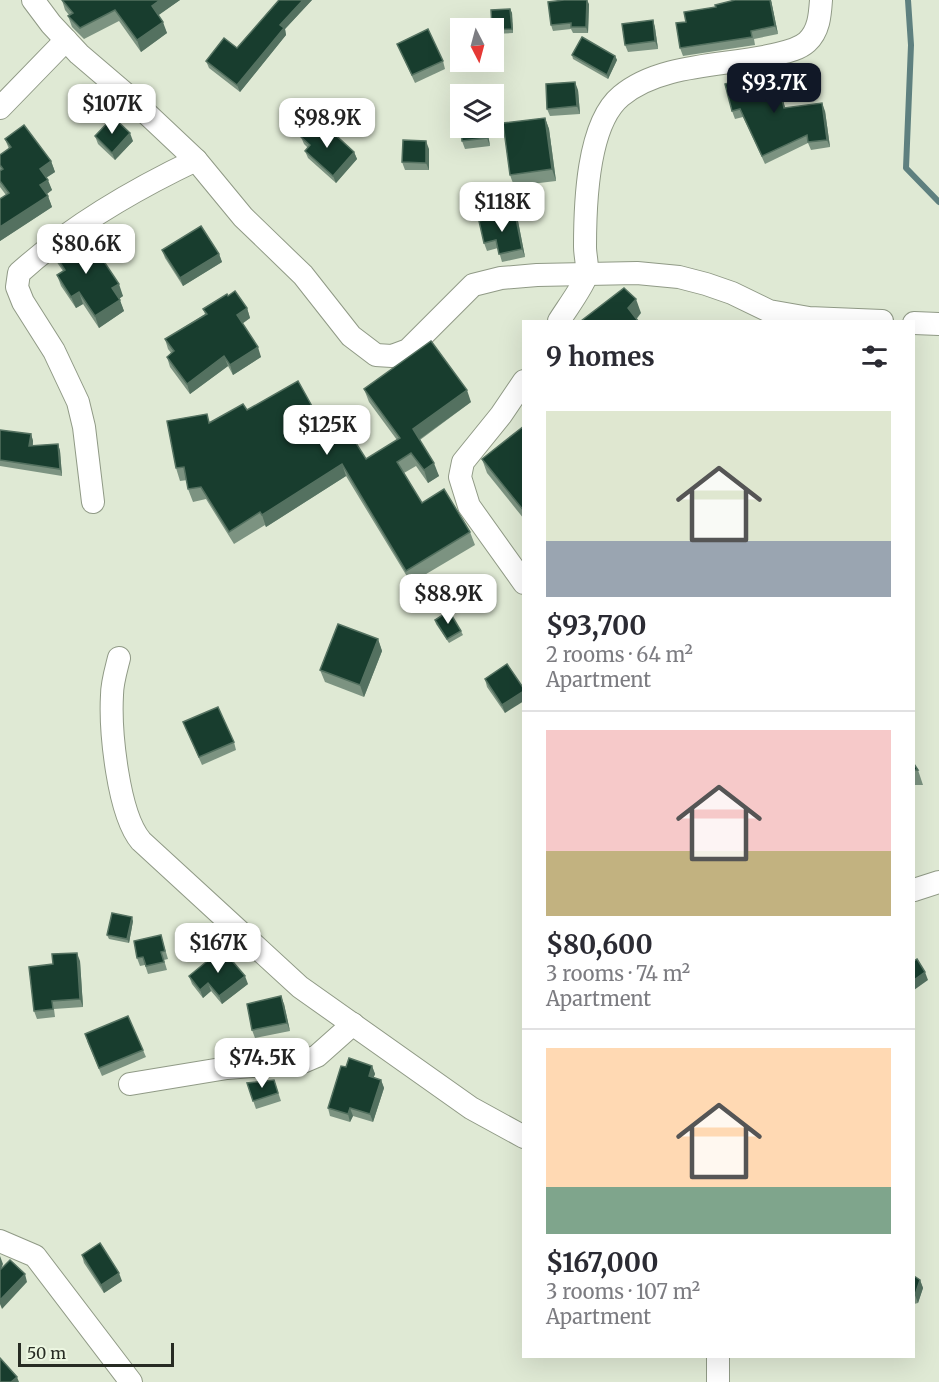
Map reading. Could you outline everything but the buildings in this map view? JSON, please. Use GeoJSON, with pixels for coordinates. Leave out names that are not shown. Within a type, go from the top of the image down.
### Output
{"type":"FeatureCollection","features":[{"type":"Feature","properties":{"kind":"street"},"geometry":{"type":"LineString","coordinates":[[33,0],[66,40],[196,160],[243,217],[303,275],[351,336],[376,355],[392,356],[408,350],[473,285],[501,278],[637,273],[678,277],[732,293],[769,311],[809,318],[858,320]]}},
{"type":"Feature","properties":{"kind":"street"},"geometry":{"type":"LineString","coordinates":[[560,320],[587,275],[586,193],[594,145],[605,116],[620,96],[646,80],[656,77],[687,69],[760,58],[794,50],[806,43],[816,31],[821,0]]}},
{"type":"Feature","properties":{"kind":"street"},"geometry":{"type":"LineString","coordinates":[[0,108],[66,40]]}},
{"type":"Feature","properties":{"kind":"street"},"geometry":{"type":"LineString","coordinates":[[93,502],[84,427],[78,402],[54,351],[23,302],[18,286],[19,273],[58,240],[112,206],[196,160]]}},
{"type":"Feature","properties":{"kind":"street"},"geometry":{"type":"LineString","coordinates":[[915,322],[939,324]]}},
{"type":"Feature","properties":{"kind":"street"},"geometry":{"type":"LineString","coordinates":[[522,384],[501,415],[463,462],[460,477],[469,506],[522,580]]}},
{"type":"Feature","properties":{"kind":"street"},"geometry":{"type":"LineString","coordinates":[[119,658],[112,692],[111,716],[118,776],[134,832],[192,889],[300,987],[471,1108],[522,1136]]}},
{"type":"Feature","properties":{"kind":"street"},"geometry":{"type":"LineString","coordinates":[[915,890],[939,882]]}},
{"type":"Feature","properties":{"kind":"street"},"geometry":{"type":"LineString","coordinates":[[130,1084],[227,1068],[303,1062],[316,1056],[353,1024]]}},
{"type":"Feature","properties":{"kind":"street"},"geometry":{"type":"LineString","coordinates":[[0,1241],[35,1256],[131,1382]]}},
{"type":"Feature","properties":{"kind":"street"},"geometry":{"type":"LineString","coordinates":[[718,1358],[718,1382]]}},
{"type":"Feature","properties":{"kind":"waterway"},"geometry":{"type":"LineString","coordinates":[[908,0],[911,45],[906,168],[939,202]]}}]}
